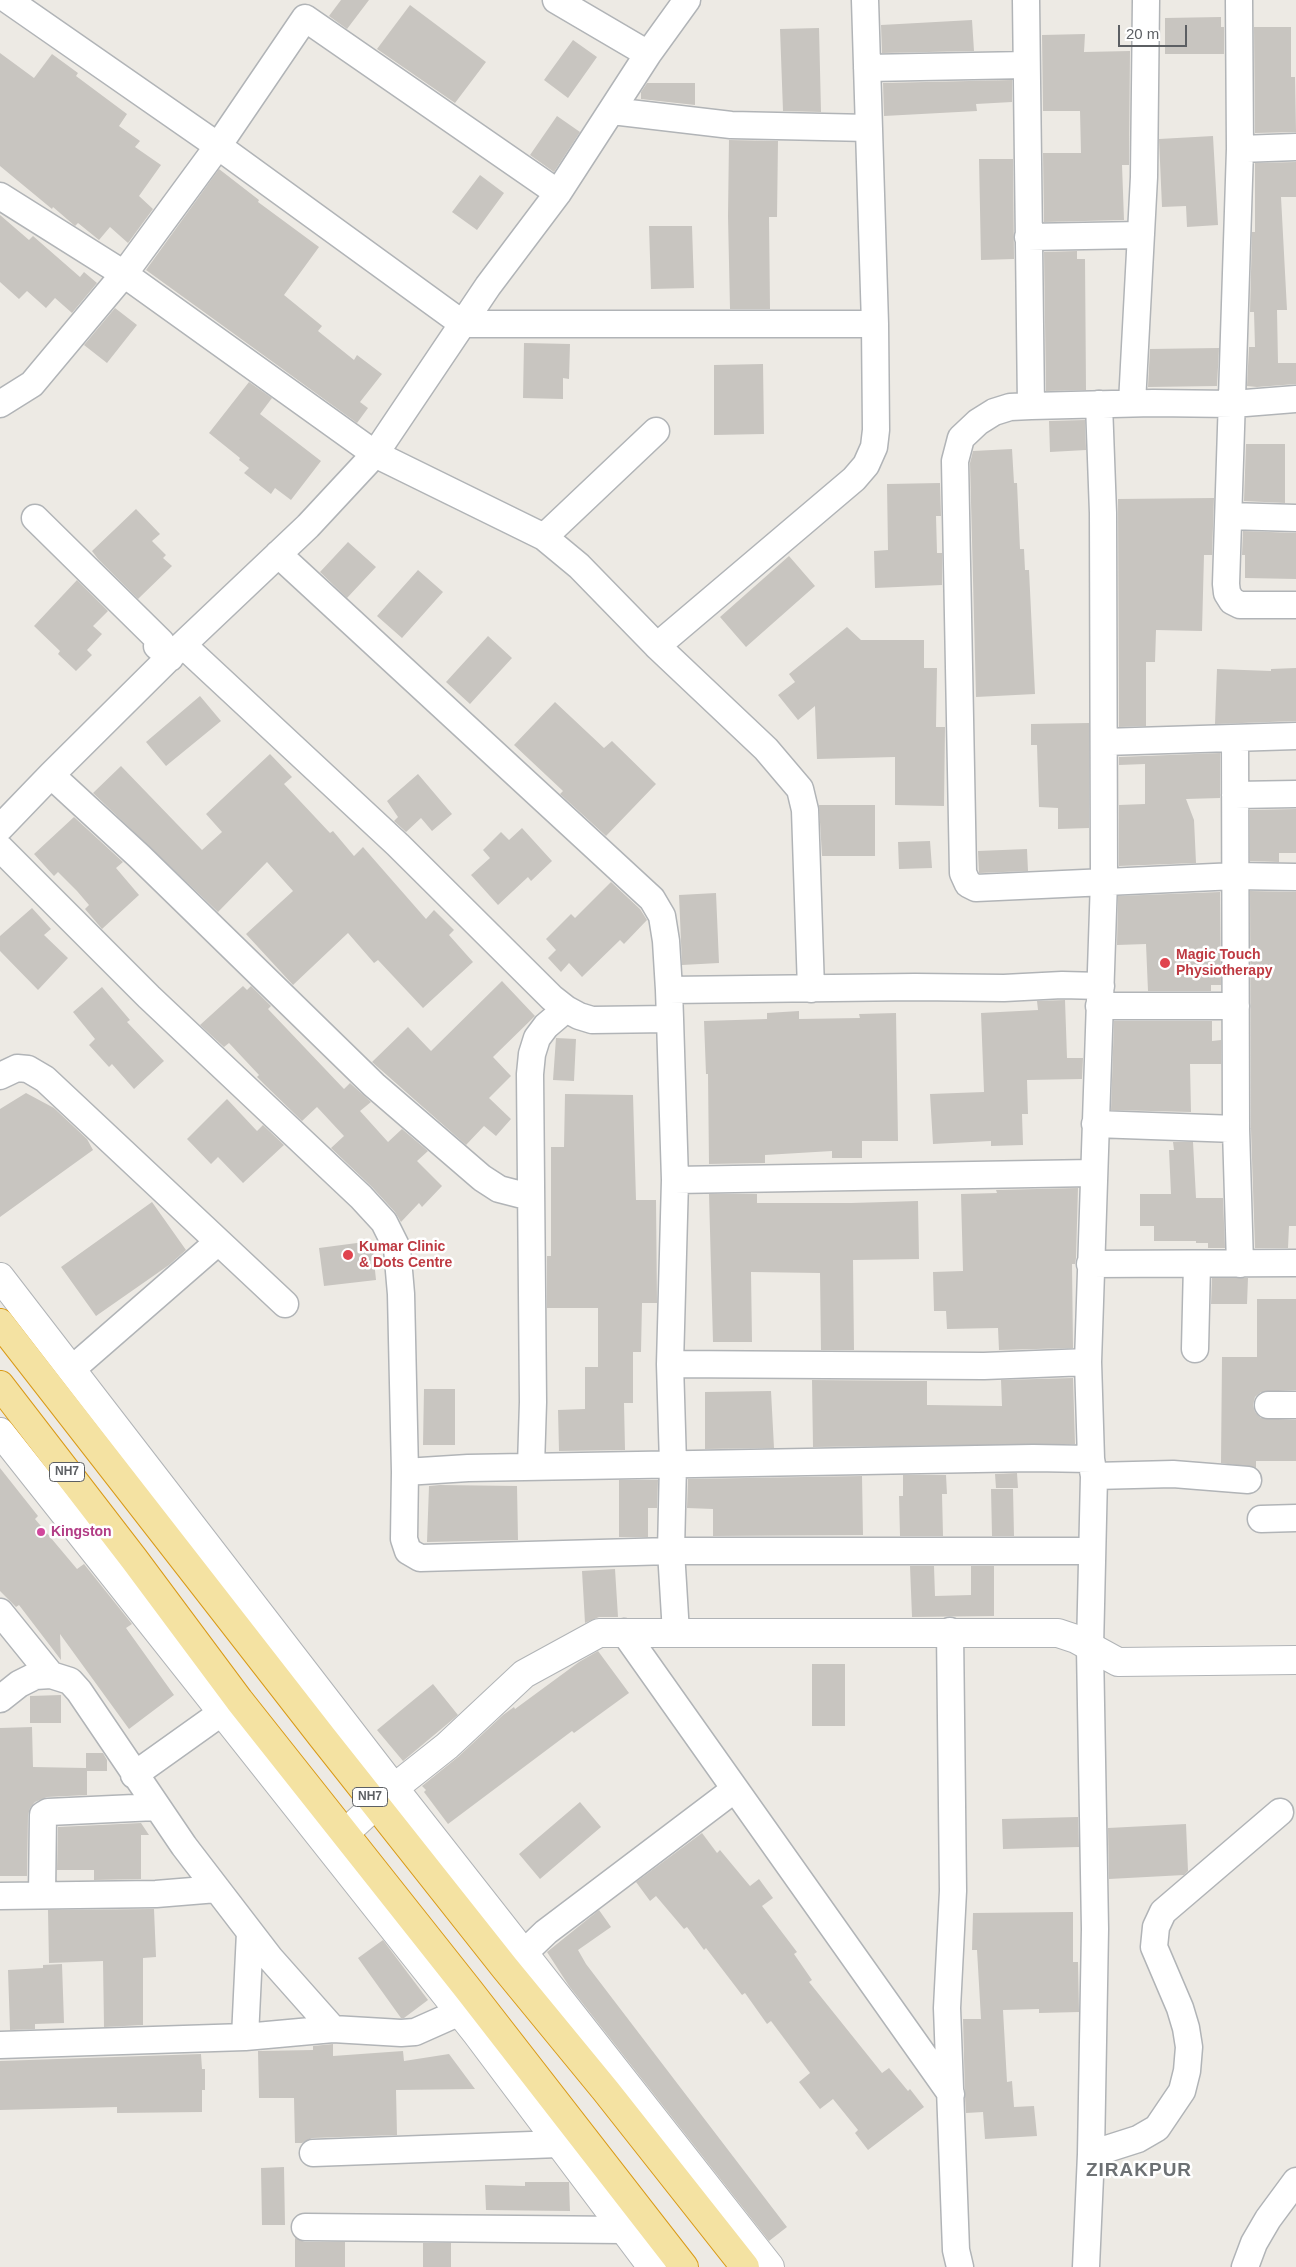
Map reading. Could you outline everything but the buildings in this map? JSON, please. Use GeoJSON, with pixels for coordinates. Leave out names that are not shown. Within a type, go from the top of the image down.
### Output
{"type":"FeatureCollection","features":[{"type":"Feature","properties":{"kind":"highway","name":"NH7"},"geometry":{"type":"LineString","coordinates":[[0,1323],[386,1797],[505,1968],[624,2113],[745,2267]]}},
{"type":"Feature","properties":{"kind":"highway","name":"NH7"},"geometry":{"type":"LineString","coordinates":[[0,1385],[134,1559],[238,1700],[468,1989],[684,2267]]}},
{"type":"Feature","properties":{"kind":"street"},"geometry":{"type":"LineString","coordinates":[[8,0],[218,146],[463,324],[875,324]]}},
{"type":"Feature","properties":{"kind":"street"},"geometry":{"type":"LineString","coordinates":[[556,0],[648,54]]}},
{"type":"Feature","properties":{"kind":"street"},"geometry":{"type":"LineString","coordinates":[[0,828],[172,649],[278,554],[375,454],[488,286],[558,192],[648,54],[686,0]]}},
{"type":"Feature","properties":{"kind":"street"},"geometry":{"type":"LineString","coordinates":[[657,646],[854,479],[866,465],[874,447],[876,430],[875,324],[865,0]]}},
{"type":"Feature","properties":{"kind":"street"},"geometry":{"type":"LineString","coordinates":[[1026,0],[1031,406]]}},
{"type":"Feature","properties":{"kind":"street"},"geometry":{"type":"LineString","coordinates":[[1132,403],[1141,235],[1146,0]]}},
{"type":"Feature","properties":{"kind":"street"},"geometry":{"type":"LineString","coordinates":[[1239,0],[1240,149],[1226,584],[1232,601],[1240,605],[1296,605]]}},
{"type":"Feature","properties":{"kind":"street"},"geometry":{"type":"LineString","coordinates":[[0,404],[32,384],[124,274],[218,146],[298,9],[558,192]]}},
{"type":"Feature","properties":{"kind":"street"},"geometry":{"type":"LineString","coordinates":[[868,68],[1026,65]]}},
{"type":"Feature","properties":{"kind":"street"},"geometry":{"type":"LineString","coordinates":[[612,111],[731,125],[869,128]]}},
{"type":"Feature","properties":{"kind":"street"},"geometry":{"type":"LineString","coordinates":[[1240,149],[1296,147]]}},
{"type":"Feature","properties":{"kind":"street"},"geometry":{"type":"LineString","coordinates":[[0,196],[124,274],[375,454],[544,537],[579,566],[657,646],[766,749],[800,789],[805,810],[810,988]]}},
{"type":"Feature","properties":{"kind":"street"},"geometry":{"type":"LineString","coordinates":[[1028,237],[1141,235]]}},
{"type":"Feature","properties":{"kind":"street"},"geometry":{"type":"LineString","coordinates":[[1296,399],[1233,404],[1132,403],[1010,407],[994,412],[978,422],[961,438],[955,462],[963,873],[968,884],[976,888],[1104,880],[1236,876],[1296,877]]}},
{"type":"Feature","properties":{"kind":"street"},"geometry":{"type":"LineString","coordinates":[[1086,2267],[1091,2154],[1095,1929],[1090,1648],[1093,1467],[1088,1362],[1104,880],[1100,404]]}},
{"type":"Feature","properties":{"kind":"street"},"geometry":{"type":"LineString","coordinates":[[544,537],[656,431]]}},
{"type":"Feature","properties":{"kind":"street"},"geometry":{"type":"LineString","coordinates":[[1229,516],[1296,518]]}},
{"type":"Feature","properties":{"kind":"street"},"geometry":{"type":"LineString","coordinates":[[35,518],[172,649],[398,845],[566,1009],[592,1020],[670,1019]]}},
{"type":"Feature","properties":{"kind":"street"},"geometry":{"type":"LineString","coordinates":[[278,554],[652,899],[662,916],[666,941],[669,990],[674,1180],[670,1364],[673,1464],[671,1551],[676,1633]]}},
{"type":"Feature","properties":{"kind":"street"},"geometry":{"type":"LineString","coordinates":[[1104,742],[1296,736]]}},
{"type":"Feature","properties":{"kind":"street"},"geometry":{"type":"LineString","coordinates":[[1236,738],[1236,1130],[1240,1264]]}},
{"type":"Feature","properties":{"kind":"street"},"geometry":{"type":"LineString","coordinates":[[51,775],[139,856],[374,1085],[482,1178],[499,1188],[530,1197]]}},
{"type":"Feature","properties":{"kind":"street"},"geometry":{"type":"LineString","coordinates":[[1235,795],[1296,794]]}},
{"type":"Feature","properties":{"kind":"street"},"geometry":{"type":"LineString","coordinates":[[0,848],[150,997],[361,1197],[384,1222],[397,1248],[401,1294],[406,1472],[404,1539],[408,1551],[420,1558],[671,1551],[1091,1551]]}},
{"type":"Feature","properties":{"kind":"street"},"geometry":{"type":"LineString","coordinates":[[669,990],[1004,988],[1062,985],[1100,996],[1236,1006]]}},
{"type":"Feature","properties":{"kind":"street"},"geometry":{"type":"LineString","coordinates":[[531,1466],[533,1402],[530,1074],[532,1054],[537,1038],[546,1026],[566,1009]]}},
{"type":"Feature","properties":{"kind":"street"},"geometry":{"type":"LineString","coordinates":[[0,1076],[17,1068],[28,1069],[45,1079],[285,1304]]}},
{"type":"Feature","properties":{"kind":"street"},"geometry":{"type":"LineString","coordinates":[[1095,1124],[1236,1130]]}},
{"type":"Feature","properties":{"kind":"street"},"geometry":{"type":"LineString","coordinates":[[674,1180],[1093,1173]]}},
{"type":"Feature","properties":{"kind":"street"},"geometry":{"type":"LineString","coordinates":[[71,1370],[218,1242]]}},
{"type":"Feature","properties":{"kind":"street"},"geometry":{"type":"LineString","coordinates":[[1090,1264],[1296,1262]]}},
{"type":"Feature","properties":{"kind":"street"},"geometry":{"type":"LineString","coordinates":[[1195,1349],[1197,1264]]}},
{"type":"Feature","properties":{"kind":"street"},"geometry":{"type":"LineString","coordinates":[[0,1277],[71,1370],[386,1797],[523,1954],[770,2267]]}},
{"type":"Feature","properties":{"kind":"street"},"geometry":{"type":"LineString","coordinates":[[670,1364],[984,1366],[1088,1362]]}},
{"type":"Feature","properties":{"kind":"street"},"geometry":{"type":"LineString","coordinates":[[1268,1406],[1296,1405]]}},
{"type":"Feature","properties":{"kind":"street"},"geometry":{"type":"LineString","coordinates":[[33,1429],[3,1443],[221,1712],[460,2012],[652,2267]]}},
{"type":"Feature","properties":{"kind":"street"},"geometry":{"type":"LineString","coordinates":[[406,1472],[531,1466],[1033,1458],[1093,1467],[1248,1480]]}},
{"type":"Feature","properties":{"kind":"street"},"geometry":{"type":"LineString","coordinates":[[1261,1520],[1296,1518]]}},
{"type":"Feature","properties":{"kind":"street"},"geometry":{"type":"LineString","coordinates":[[0,1612],[51,1675]]}},
{"type":"Feature","properties":{"kind":"street"},"geometry":{"type":"LineString","coordinates":[[624,1632],[951,2094]]}},
{"type":"Feature","properties":{"kind":"street"},"geometry":{"type":"LineString","coordinates":[[950,1632],[953,1923],[947,2008],[955,2242],[960,2267]]}},
{"type":"Feature","properties":{"kind":"street"},"geometry":{"type":"LineString","coordinates":[[344,1834],[447,1746],[524,1674],[599,1633],[1058,1633],[1076,1639],[1118,1662],[1296,1660]]}},
{"type":"Feature","properties":{"kind":"street"},"geometry":{"type":"LineString","coordinates":[[0,1699],[19,1684],[35,1676],[51,1675],[70,1681],[79,1691],[156,1807],[217,1889],[270,1958],[333,2029]]}},
{"type":"Feature","properties":{"kind":"street"},"geometry":{"type":"LineString","coordinates":[[134,1775],[221,1712]]}},
{"type":"Feature","properties":{"kind":"street"},"geometry":{"type":"LineString","coordinates":[[523,1954],[546,1932],[735,1789]]}},
{"type":"Feature","properties":{"kind":"street"},"geometry":{"type":"LineString","coordinates":[[42,1895],[43,1815],[48,1812],[156,1807]]}},
{"type":"Feature","properties":{"kind":"street"},"geometry":{"type":"LineString","coordinates":[[1091,2154],[1138,2139],[1157,2128],[1182,2092],[1187,2071],[1189,2047],[1186,2028],[1180,2008],[1154,1947],[1156,1927],[1163,1912],[1280,1812]]}},
{"type":"Feature","properties":{"kind":"street"},"geometry":{"type":"LineString","coordinates":[[0,1896],[156,1894],[217,1889]]}},
{"type":"Feature","properties":{"kind":"street"},"geometry":{"type":"LineString","coordinates":[[245,2037],[250,1932]]}},
{"type":"Feature","properties":{"kind":"street"},"geometry":{"type":"LineString","coordinates":[[0,2045],[245,2037],[333,2029],[401,2033],[415,2032],[460,2012]]}},
{"type":"Feature","properties":{"kind":"street"},"geometry":{"type":"LineString","coordinates":[[313,2153],[559,2144]]}},
{"type":"Feature","properties":{"kind":"street"},"geometry":{"type":"LineString","coordinates":[[1245,2267],[1254,2243],[1268,2219],[1296,2181]]}},
{"type":"Feature","properties":{"kind":"street"},"geometry":{"type":"LineString","coordinates":[[305,2227],[624,2230]]}},
{"type":"Feature","properties":{"kind":"place","name":"Magic Touch Physiotherapy"},"geometry":{"type":"Point","coordinates":[1165,963]}},
{"type":"Feature","properties":{"kind":"place","name":"Kumar Clinic & Dots Centre"},"geometry":{"type":"Point","coordinates":[348,1255]}},
{"type":"Feature","properties":{"kind":"place","name":"Kingston"},"geometry":{"type":"Point","coordinates":[41,1532]}},
{"type":"Feature","properties":{"kind":"district","name":"ZIRAKPUR"},"geometry":{"type":"Point","coordinates":[1139,2171]}}]}
